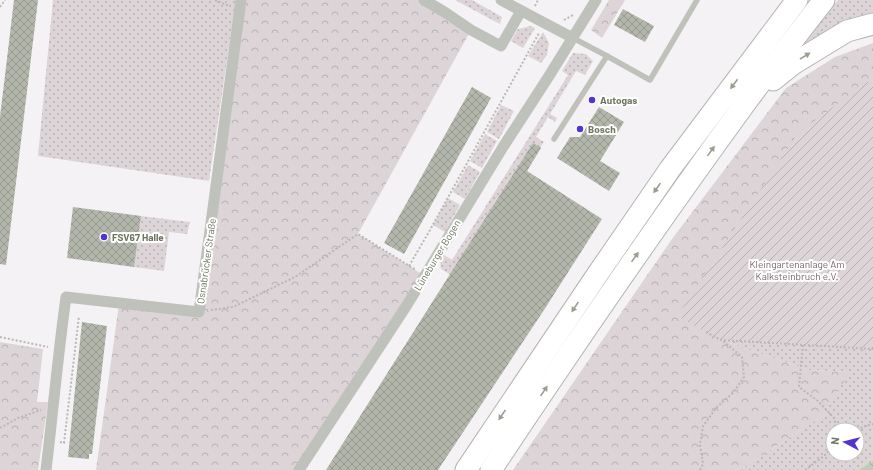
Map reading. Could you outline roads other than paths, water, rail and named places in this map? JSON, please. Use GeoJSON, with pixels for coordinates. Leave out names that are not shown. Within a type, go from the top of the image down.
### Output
{"type":"FeatureCollection","features":[{"type":"Feature","properties":{"kind":"highway"},"geometry":{"type":"LineString","coordinates":[[758,53],[779,0]]}},
{"type":"Feature","properties":{"kind":"highway"},"geometry":{"type":"LineString","coordinates":[[466,470],[596,275],[670,169],[797,0]]}},
{"type":"Feature","properties":{"kind":"highway"},"geometry":{"type":"LineString","coordinates":[[491,470],[613,289],[679,195],[742,107],[824,0]]}},
{"type":"Feature","properties":{"kind":"highway"},"geometry":{"type":"LineString","coordinates":[[742,107],[793,64],[847,31],[873,24]]}},
{"type":"Feature","properties":{"kind":"street"},"geometry":{"type":"LineString","coordinates":[[424,0],[470,30],[501,46],[521,11]]}},
{"type":"Feature","properties":{"kind":"street"},"geometry":{"type":"LineString","coordinates":[[501,0],[573,38]]}},
{"type":"Feature","properties":{"kind":"street","name":"Lüneburger Bogen"},"geometry":{"type":"LineString","coordinates":[[299,470],[407,305],[503,147],[596,0]]}},
{"type":"Feature","properties":{"kind":"street","name":"Osnabrücker Straße"},"geometry":{"type":"LineString","coordinates":[[46,470],[66,297],[199,312],[240,5]]}},
{"type":"Feature","properties":{"kind":"lane"},"geometry":{"type":"LineString","coordinates":[[573,38],[650,80],[697,0]]}},
{"type":"Feature","properties":{"kind":"lane"},"geometry":{"type":"LineString","coordinates":[[554,139],[607,56]]}},
{"type":"Feature","properties":{"kind":"water"},"geometry":{"type":"Polygon","coordinates":[[[873,461],[873,470],[858,470],[873,461]]]}},
{"type":"Feature","properties":{"kind":"place","name":"Autogas"},"geometry":{"type":"Point","coordinates":[592,100]}},
{"type":"Feature","properties":{"kind":"place","name":"Bosch"},"geometry":{"type":"Point","coordinates":[580,129]}},
{"type":"Feature","properties":{"kind":"place","name":"FSV67 Halle"},"geometry":{"type":"Point","coordinates":[104,237]}},
{"type":"Feature","properties":{"kind":"park label","name":"Kleingartenanlage Am Kalksteinbruch e.V."},"geometry":{"type":"Point","coordinates":[797,270]}}]}
